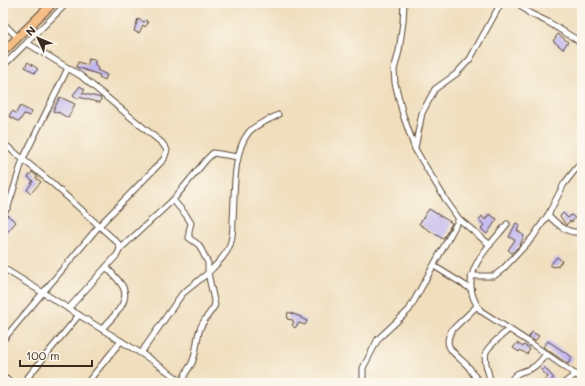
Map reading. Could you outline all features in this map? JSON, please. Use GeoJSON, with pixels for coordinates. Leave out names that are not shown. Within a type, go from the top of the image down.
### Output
{"type":"FeatureCollection","features":[{"type":"Feature","properties":{"kind":"highway"},"geometry":{"type":"LineString","coordinates":[[3,52],[53,3]]}},
{"type":"Feature","properties":{"kind":"street"},"geometry":{"type":"LineString","coordinates":[[3,66],[67,3]]}},
{"type":"Feature","properties":{"kind":"street"},"geometry":{"type":"LineString","coordinates":[[404,3],[399,51],[394,70],[395,83],[402,115],[415,149],[447,202],[459,219],[490,245]]}},
{"type":"Feature","properties":{"kind":"street"},"geometry":{"type":"LineString","coordinates":[[415,149],[422,113],[435,89],[456,74],[470,59],[501,3]]}},
{"type":"Feature","properties":{"kind":"street"},"geometry":{"type":"LineString","coordinates":[[518,3],[529,14],[548,22],[580,42],[582,34]]}},
{"type":"Feature","properties":{"kind":"street"},"geometry":{"type":"LineString","coordinates":[[3,23],[18,38]]}},
{"type":"Feature","properties":{"kind":"street"},"geometry":{"type":"LineString","coordinates":[[3,340],[99,226],[164,158],[167,150],[162,143],[81,76],[27,43]]}},
{"type":"Feature","properties":{"kind":"street"},"geometry":{"type":"LineString","coordinates":[[3,213],[8,207],[23,159],[68,68]]}},
{"type":"Feature","properties":{"kind":"street"},"geometry":{"type":"LineString","coordinates":[[141,353],[182,294],[208,273],[229,248],[233,232],[238,157],[244,140],[253,128],[278,115]]}},
{"type":"Feature","properties":{"kind":"street"},"geometry":{"type":"LineString","coordinates":[[3,143],[52,183],[119,244],[120,249]]}},
{"type":"Feature","properties":{"kind":"street"},"geometry":{"type":"LineString","coordinates":[[68,309],[117,255],[120,249],[173,200],[213,153],[238,157]]}},
{"type":"Feature","properties":{"kind":"street"},"geometry":{"type":"LineString","coordinates":[[472,276],[494,276],[503,269],[533,237],[548,215],[564,184],[582,161]]}},
{"type":"Feature","properties":{"kind":"street"},"geometry":{"type":"LineString","coordinates":[[4,271],[141,353],[183,383],[184,376],[192,363],[199,330],[205,318],[215,305],[208,273],[208,263],[199,245],[189,238],[191,223],[173,200]]}},
{"type":"Feature","properties":{"kind":"street"},"geometry":{"type":"LineString","coordinates":[[548,215],[565,230],[576,233],[582,232]]}},
{"type":"Feature","properties":{"kind":"street"},"geometry":{"type":"LineString","coordinates":[[363,383],[364,368],[378,339],[409,310],[459,219]]}},
{"type":"Feature","properties":{"kind":"street"},"geometry":{"type":"LineString","coordinates":[[507,224],[485,249],[474,265],[471,289],[472,297],[481,311],[582,379]]}},
{"type":"Feature","properties":{"kind":"street"},"geometry":{"type":"LineString","coordinates":[[434,266],[471,289]]}},
{"type":"Feature","properties":{"kind":"street"},"geometry":{"type":"LineString","coordinates":[[102,329],[121,307],[125,295],[122,287],[106,267]]}},
{"type":"Feature","properties":{"kind":"street"},"geometry":{"type":"LineString","coordinates":[[477,306],[452,330],[448,342],[451,348],[470,368],[474,376],[482,383]]}},
{"type":"Feature","properties":{"kind":"street"},"geometry":{"type":"LineString","coordinates":[[23,383],[79,315]]}},
{"type":"Feature","properties":{"kind":"street"},"geometry":{"type":"LineString","coordinates":[[491,383],[485,358],[486,352],[488,348],[509,329]]}},
{"type":"Feature","properties":{"kind":"street"},"geometry":{"type":"LineString","coordinates":[[87,383],[121,341]]}},
{"type":"Feature","properties":{"kind":"street"},"geometry":{"type":"LineString","coordinates":[[513,383],[512,379],[515,374],[532,368],[538,364],[546,354]]}},
{"type":"Feature","properties":{"kind":"street"},"geometry":{"type":"LineString","coordinates":[[564,383],[576,374]]}},
{"type":"Feature","properties":{"kind":"street"},"geometry":{"type":"LineString","coordinates":[[3,377],[12,383]]}},
{"type":"Feature","properties":{"kind":"building"},"geometry":{"type":"Polygon","coordinates":[[[138,19],[144,22],[146,20],[148,23],[145,27],[143,25],[139,33],[134,31],[138,19]]]}},
{"type":"Feature","properties":{"kind":"building"},"geometry":{"type":"Polygon","coordinates":[[[558,34],[568,42],[563,49],[553,41],[558,34]]]}},
{"type":"Feature","properties":{"kind":"building"},"geometry":{"type":"Polygon","coordinates":[[[88,59],[95,60],[95,66],[98,67],[97,70],[107,75],[105,80],[99,77],[100,75],[76,67],[78,62],[88,65],[88,59]]]}},
{"type":"Feature","properties":{"kind":"building"},"geometry":{"type":"Polygon","coordinates":[[[28,62],[38,69],[34,73],[25,67],[28,62]]]}},
{"type":"Feature","properties":{"kind":"building"},"geometry":{"type":"Polygon","coordinates":[[[80,86],[85,90],[82,93],[101,98],[100,103],[79,97],[78,99],[73,95],[80,86]]]}},
{"type":"Feature","properties":{"kind":"building"},"geometry":{"type":"Polygon","coordinates":[[[60,97],[75,104],[68,118],[58,112],[53,111],[60,97]]]}},
{"type":"Feature","properties":{"kind":"building"},"geometry":{"type":"Polygon","coordinates":[[[20,106],[32,112],[30,116],[24,114],[19,122],[9,116],[12,111],[16,113],[20,106]]]}},
{"type":"Feature","properties":{"kind":"building"},"geometry":{"type":"Polygon","coordinates":[[[32,172],[41,182],[31,193],[27,190],[33,181],[28,177],[32,172]]]}},
{"type":"Feature","properties":{"kind":"building"},"geometry":{"type":"Polygon","coordinates":[[[429,209],[452,223],[443,239],[419,224],[429,209]]]}},
{"type":"Feature","properties":{"kind":"building"},"geometry":{"type":"Polygon","coordinates":[[[563,213],[568,218],[571,215],[575,218],[572,222],[570,221],[566,225],[560,216],[563,213]]]}},
{"type":"Feature","properties":{"kind":"building"},"geometry":{"type":"Polygon","coordinates":[[[489,214],[497,219],[487,234],[481,229],[484,225],[479,220],[482,216],[485,220],[489,214]]]}},
{"type":"Feature","properties":{"kind":"building"},"geometry":{"type":"Polygon","coordinates":[[[7,215],[16,222],[3,237],[3,217],[7,215]]]}},
{"type":"Feature","properties":{"kind":"building"},"geometry":{"type":"Polygon","coordinates":[[[516,223],[520,225],[517,230],[524,236],[520,245],[512,253],[508,250],[515,240],[509,237],[516,223]]]}},
{"type":"Feature","properties":{"kind":"building"},"geometry":{"type":"Polygon","coordinates":[[[557,257],[562,261],[557,267],[550,265],[557,257]]]}},
{"type":"Feature","properties":{"kind":"building"},"geometry":{"type":"Polygon","coordinates":[[[288,312],[307,321],[305,325],[299,323],[295,328],[292,325],[294,322],[293,320],[287,319],[288,312]]]}},
{"type":"Feature","properties":{"kind":"building"},"geometry":{"type":"Polygon","coordinates":[[[532,332],[539,336],[535,341],[529,337],[532,332]]]}},
{"type":"Feature","properties":{"kind":"building"},"geometry":{"type":"Polygon","coordinates":[[[548,341],[572,357],[568,364],[543,347],[548,341]]]}},
{"type":"Feature","properties":{"kind":"building"},"geometry":{"type":"Polygon","coordinates":[[[517,343],[530,349],[527,354],[520,350],[519,352],[513,348],[517,343]]]}},
{"type":"Feature","properties":{"kind":"building"},"geometry":{"type":"Polygon","coordinates":[[[544,367],[554,378],[548,383],[541,383],[548,377],[541,370],[544,367]]]}}]}
